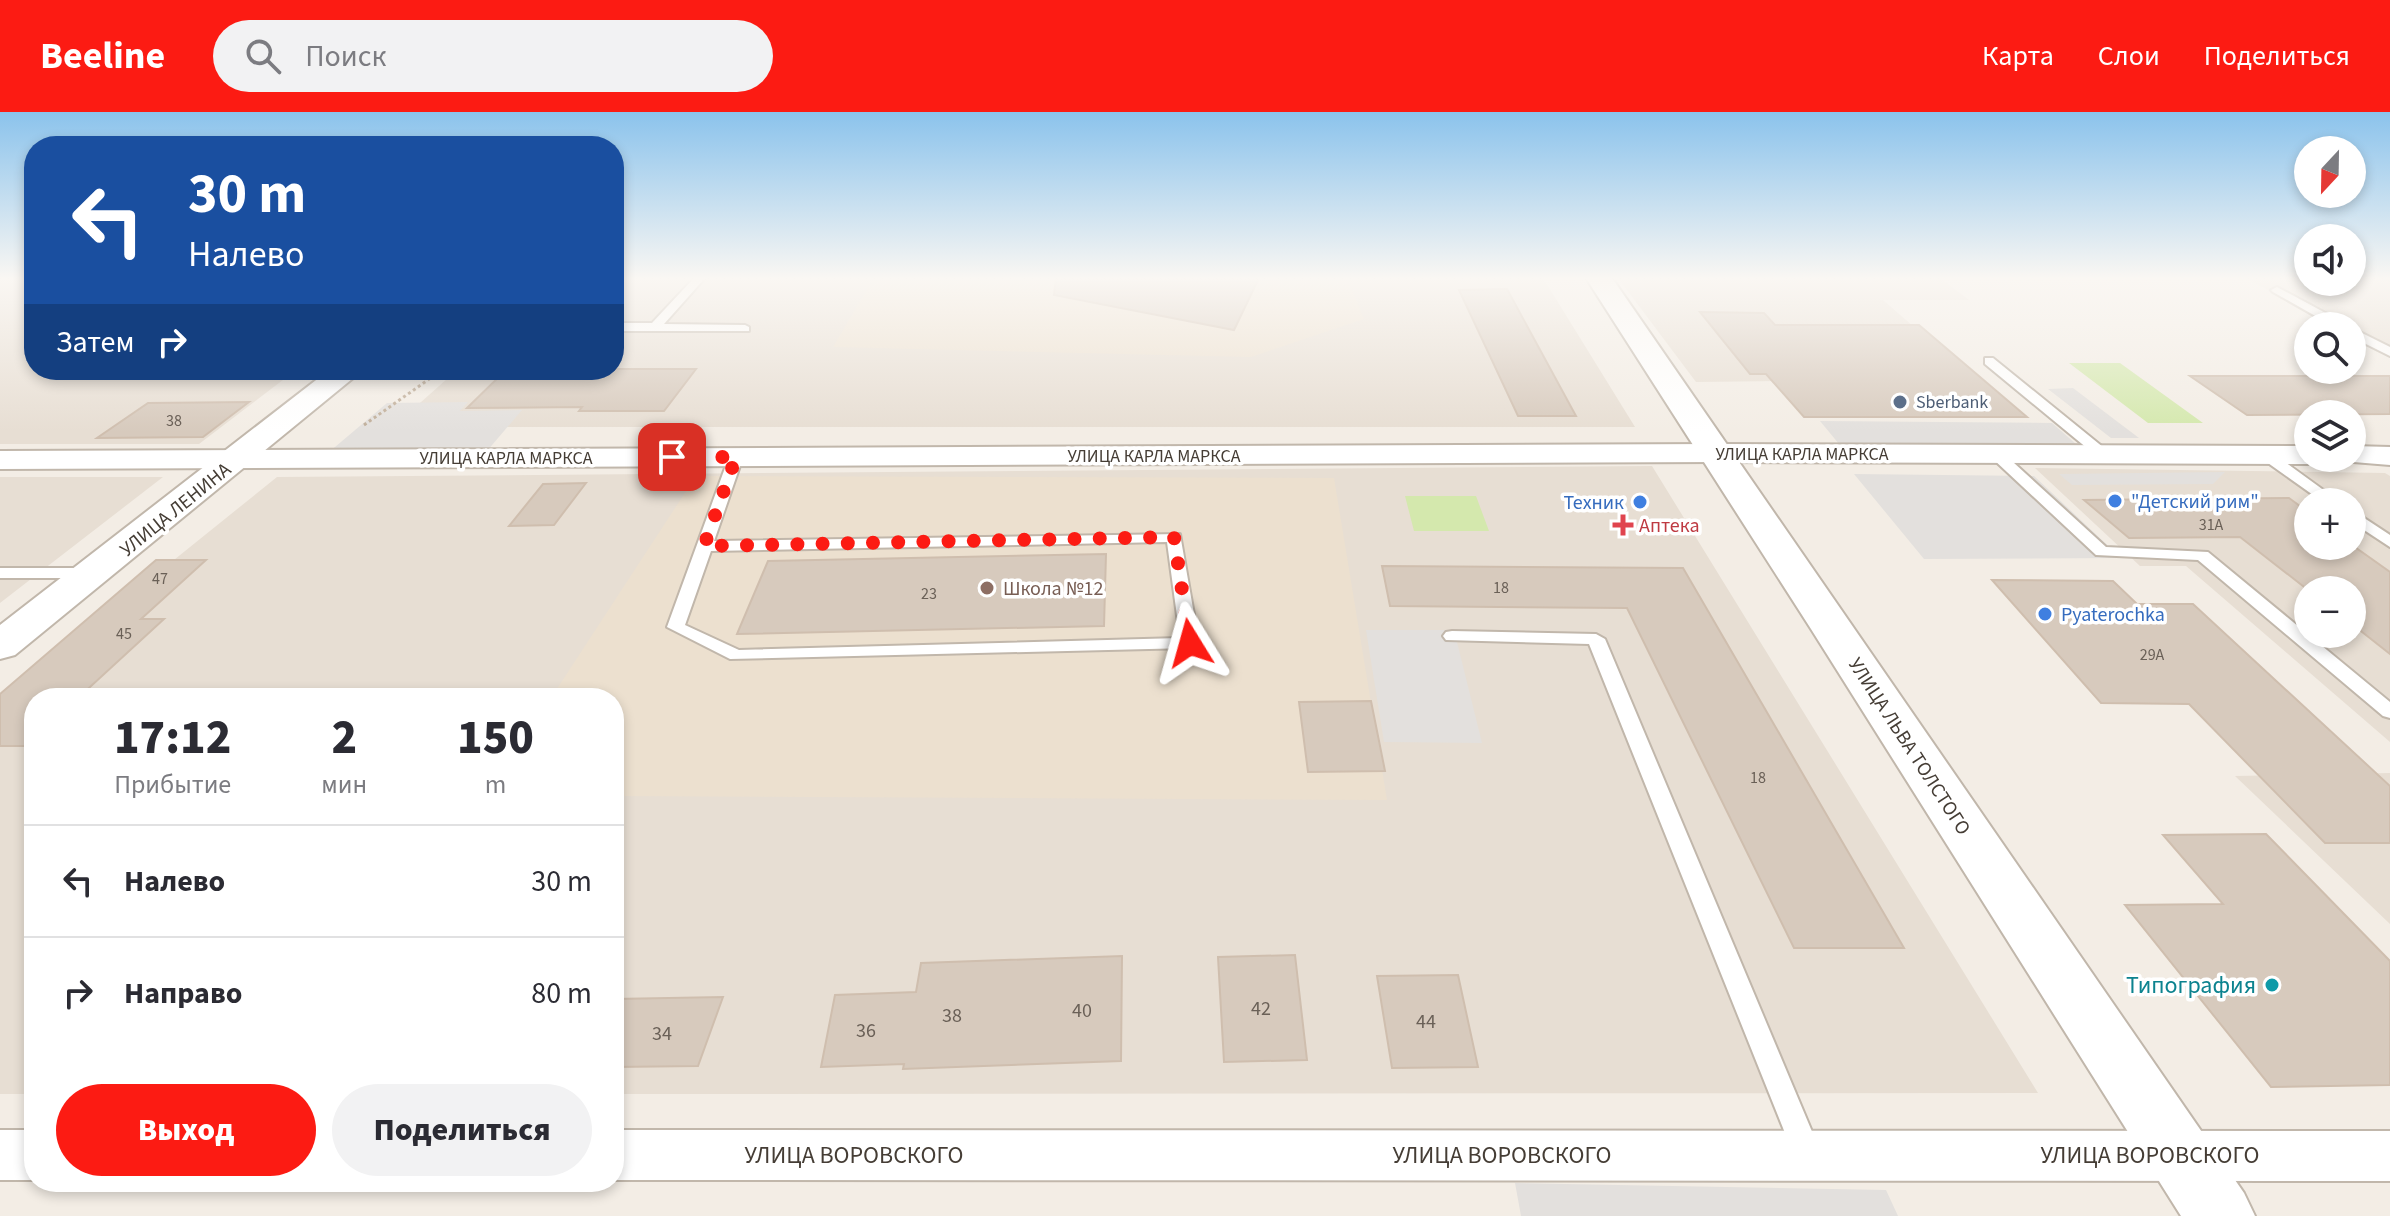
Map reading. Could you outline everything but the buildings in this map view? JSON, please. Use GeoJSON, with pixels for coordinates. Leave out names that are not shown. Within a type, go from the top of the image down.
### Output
{"type":"FeatureCollection","features":[{"type":"Feature","properties":{"kind":"street","name":"УЛИЦА ЛЬВА ТОЛСТОГО"},"geometry":{"type":"LineString","coordinates":[[1634,330],[1719,453],[2220,1216]]}},
{"type":"Feature","properties":{"kind":"street","name":"УЛИЦА ЛЕНИНА"},"geometry":{"type":"LineString","coordinates":[[0,646],[336,380]]}},
{"type":"Feature","properties":{"kind":"street","name":"УЛИЦА КАРЛА МАРКСА"},"geometry":{"type":"LineString","coordinates":[[0,460],[1719,453],[2294,455]]}},
{"type":"Feature","properties":{"kind":"street"},"geometry":{"type":"LineString","coordinates":[[2366,455],[2390,456]]}},
{"type":"Feature","properties":{"kind":"street"},"geometry":{"type":"LineString","coordinates":[[0,1155],[24,1155]]}},
{"type":"Feature","properties":{"kind":"street","name":"УЛИЦА ВОРОВСКОГО"},"geometry":{"type":"LineString","coordinates":[[624,1155],[2390,1156]]}},
{"type":"Feature","properties":{"kind":"lane"},"geometry":{"type":"LineString","coordinates":[[2366,339],[2390,352]]}},
{"type":"Feature","properties":{"kind":"lane"},"geometry":{"type":"LineString","coordinates":[[1989,361],[2104,455]]}},
{"type":"Feature","properties":{"kind":"lane"},"geometry":{"type":"LineString","coordinates":[[1997,455],[2102,552],[2202,555],[2390,712]]}},
{"type":"Feature","properties":{"kind":"lane"},"geometry":{"type":"LineString","coordinates":[[2266,455],[2313,488]]}},
{"type":"Feature","properties":{"kind":"lane"},"geometry":{"type":"LineString","coordinates":[[704,546],[1174,537],[1190,643],[736,655],[676,627],[704,546],[736,457]]}},
{"type":"Feature","properties":{"kind":"lane"},"geometry":{"type":"LineString","coordinates":[[2366,525],[2390,542]]}},
{"type":"Feature","properties":{"kind":"lane"},"geometry":{"type":"LineString","coordinates":[[0,573],[95,573]]}},
{"type":"Feature","properties":{"kind":"lane"},"geometry":{"type":"LineString","coordinates":[[1452,636],[1596,639],[1808,1155]]}},
{"type":"Feature","properties":{"kind":"shaded area"},"geometry":{"type":"Polygon","coordinates":[[[0,330],[24,330],[24,380],[283,380],[199,444],[0,444],[0,330]]]}},
{"type":"Feature","properties":{"kind":"shaded area"},"geometry":{"type":"Polygon","coordinates":[[[624,330],[1575,330],[1635,427],[393,427],[446,380],[624,380],[624,330]]]}},
{"type":"Feature","properties":{"kind":"shaded area"},"geometry":{"type":"Polygon","coordinates":[[[843,330],[1333,330],[1251,357],[833,347],[843,330]]]}},
{"type":"Feature","properties":{"kind":"shaded area"},"geometry":{"type":"Polygon","coordinates":[[[1657,330],[1917,330],[1974,379],[1696,382],[1657,330]]]}},
{"type":"Feature","properties":{"kind":"shaded area"},"geometry":{"type":"Polygon","coordinates":[[[2366,330],[2390,330],[2390,356],[2366,343],[2366,330]]]}},
{"type":"Feature","properties":{"kind":"shaded area"},"geometry":{"type":"Polygon","coordinates":[[[2073,388],[2139,438],[2111,438],[2048,389],[2073,388]]]}},
{"type":"Feature","properties":{"kind":"shaded area"},"geometry":{"type":"Polygon","coordinates":[[[468,402],[460,411],[522,410],[481,458],[322,458],[387,403],[468,402]]]}},
{"type":"Feature","properties":{"kind":"shaded area"},"geometry":{"type":"Polygon","coordinates":[[[1820,421],[2052,423],[2084,451],[1844,450],[1820,421]]]}},
{"type":"Feature","properties":{"kind":"shaded area"},"geometry":{"type":"Polygon","coordinates":[[[1652,466],[2038,1093],[624,1094],[624,688],[24,688],[24,1094],[0,1094],[0,700],[277,477],[1652,466]]]}},
{"type":"Feature","properties":{"kind":"shaded area"},"geometry":{"type":"Polygon","coordinates":[[[2035,468],[2385,473],[2390,476],[2390,742],[2186,566],[2140,566],[2035,468]]]}},
{"type":"Feature","properties":{"kind":"shaded area"},"geometry":{"type":"Polygon","coordinates":[[[2225,472],[2213,484],[2072,485],[2059,474],[2225,472]]]}},
{"type":"Feature","properties":{"kind":"shaded area"},"geometry":{"type":"Polygon","coordinates":[[[1854,474],[2034,476],[2121,558],[1924,559],[1854,474]]]}},
{"type":"Feature","properties":{"kind":"shaded area","name":"Школа №12"},"geometry":{"type":"Polygon","coordinates":[[[696,476],[1334,478],[1387,800],[624,796],[624,688],[558,688],[696,476]]]}},
{"type":"Feature","properties":{"kind":"shaded area"},"geometry":{"type":"Polygon","coordinates":[[[0,477],[163,477],[0,603],[0,477]]]}},
{"type":"Feature","properties":{"kind":"shaded area"},"geometry":{"type":"Polygon","coordinates":[[[1366,630],[1454,630],[1482,743],[1384,742],[1366,630]]]}},
{"type":"Feature","properties":{"kind":"shaded area"},"geometry":{"type":"Polygon","coordinates":[[[2390,773],[2390,924],[2235,776],[2390,773]]]}},
{"type":"Feature","properties":{"kind":"shaded area"},"geometry":{"type":"Polygon","coordinates":[[[1515,1183],[1886,1190],[1898,1216],[1521,1216],[1515,1183]]]}},
{"type":"Feature","properties":{"kind":"green space"},"geometry":{"type":"Polygon","coordinates":[[[2069,363],[2120,363],[2203,423],[2148,423],[2069,363]]]}},
{"type":"Feature","properties":{"kind":"green space"},"geometry":{"type":"Polygon","coordinates":[[[1405,496],[1476,496],[1489,531],[1414,531],[1405,496]]]}},
{"type":"Feature","properties":{"kind":"place","name":"Sberbank"},"geometry":{"type":"Point","coordinates":[1900,402]}},
{"type":"Feature","properties":{"kind":"place","name":"\"Детский рим\""},"geometry":{"type":"Point","coordinates":[2115,501]}},
{"type":"Feature","properties":{"kind":"place","name":"Техник"},"geometry":{"type":"Point","coordinates":[1640,502]}},
{"type":"Feature","properties":{"kind":"place","name":"Аптека"},"geometry":{"type":"Point","coordinates":[1623,525]}},
{"type":"Feature","properties":{"kind":"place","name":"Школа №12"},"geometry":{"type":"Point","coordinates":[987,588]}},
{"type":"Feature","properties":{"kind":"place","name":"Pyaterochka"},"geometry":{"type":"Point","coordinates":[2045,614]}},
{"type":"Feature","properties":{"kind":"place","name":"Типография"},"geometry":{"type":"Point","coordinates":[2272,985]}},
{"type":"Feature","properties":{"kind":"route"},"geometry":{"type":"LineString","coordinates":[[672,457],[736,457],[704,546],[1174,537],[1190,643]]}}]}
